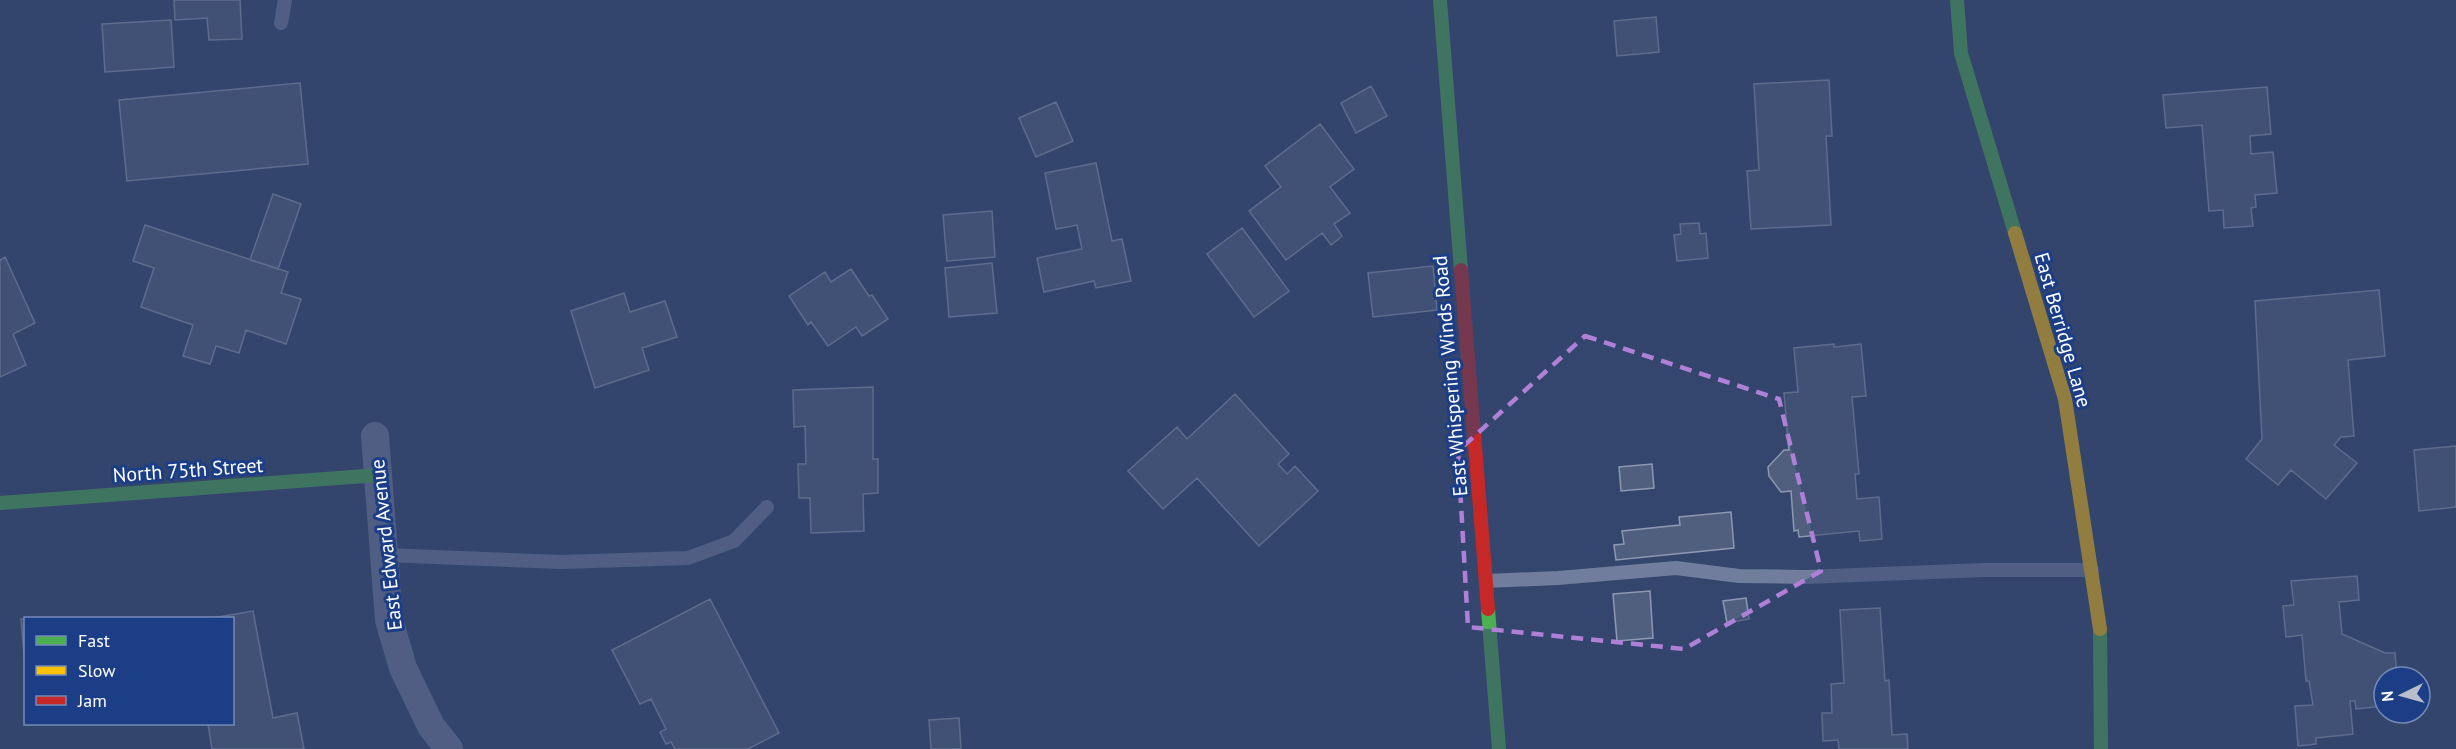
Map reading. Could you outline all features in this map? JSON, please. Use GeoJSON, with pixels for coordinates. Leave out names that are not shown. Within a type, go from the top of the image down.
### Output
{"type":"FeatureCollection","features":[{"type":"Feature","properties":{"kind":"street","name":"East Whispering Winds Road"},"geometry":{"type":"LineString","coordinates":[[1440,0],[1499,749]]}},
{"type":"Feature","properties":{"kind":"street","name":"East Berridge Lane"},"geometry":{"type":"LineString","coordinates":[[1956,0],[1961,53],[2066,399],[2100,621],[2101,749]]}},
{"type":"Feature","properties":{"kind":"street","name":"East Edward Avenue"},"geometry":{"type":"LineString","coordinates":[[375,436],[389,620],[403,668],[431,726],[449,749]]}},
{"type":"Feature","properties":{"kind":"street","name":"North 75th Street"},"geometry":{"type":"LineString","coordinates":[[0,503],[379,475]]}},
{"type":"Feature","properties":{"kind":"lane"},"geometry":{"type":"LineString","coordinates":[[281,23],[285,0]]}},
{"type":"Feature","properties":{"kind":"lane"},"geometry":{"type":"LineString","coordinates":[[385,555],[561,562],[688,558],[734,541],[767,507]]}},
{"type":"Feature","properties":{"kind":"lane"},"geometry":{"type":"LineString","coordinates":[[1486,580],[1558,578],[1676,568],[1739,576],[1806,578],[1983,570],[2092,570]]}},
{"type":"Feature","properties":{"kind":"highlighted area"},"geometry":{"type":"Polygon","coordinates":[[[1585,336],[1779,399],[1821,571],[1684,649],[1468,627],[1458,451],[1585,336]]]}},
{"type":"Feature","properties":{"kind":"building"},"geometry":{"type":"Polygon","coordinates":[[[174,0],[240,0],[242,39],[209,40],[207,18],[175,20],[174,0]]]}},
{"type":"Feature","properties":{"kind":"building"},"geometry":{"type":"Polygon","coordinates":[[[1656,17],[1659,52],[1617,56],[1614,21],[1656,17]]]}},
{"type":"Feature","properties":{"kind":"building"},"geometry":{"type":"Polygon","coordinates":[[[171,20],[174,67],[105,72],[102,24],[171,20]]]}},
{"type":"Feature","properties":{"kind":"building"},"geometry":{"type":"Polygon","coordinates":[[[1829,80],[1832,136],[1826,136],[1831,225],[1751,229],[1747,171],[1759,170],[1754,84],[1829,80]]]}},
{"type":"Feature","properties":{"kind":"building"},"geometry":{"type":"Polygon","coordinates":[[[300,83],[308,164],[127,181],[119,100],[300,83]]]}},
{"type":"Feature","properties":{"kind":"building"},"geometry":{"type":"Polygon","coordinates":[[[1371,86],[1387,116],[1356,133],[1341,103],[1371,86]]]}},
{"type":"Feature","properties":{"kind":"building"},"geometry":{"type":"Polygon","coordinates":[[[2267,87],[2271,134],[2250,136],[2251,154],[2273,152],[2277,193],[2255,195],[2256,207],[2251,208],[2253,226],[2224,228],[2223,210],[2209,211],[2202,125],[2166,128],[2163,95],[2267,87]]]}},
{"type":"Feature","properties":{"kind":"building"},"geometry":{"type":"Polygon","coordinates":[[[1056,102],[1073,141],[1036,157],[1019,118],[1056,102]]]}},
{"type":"Feature","properties":{"kind":"building"},"geometry":{"type":"Polygon","coordinates":[[[1320,124],[1354,169],[1330,187],[1350,213],[1334,224],[1342,236],[1331,245],[1322,233],[1286,260],[1249,211],[1281,187],[1265,166],[1320,124]]]}},
{"type":"Feature","properties":{"kind":"building"},"geometry":{"type":"Polygon","coordinates":[[[1096,163],[1112,241],[1122,239],[1131,281],[1096,288],[1094,281],[1044,292],[1037,258],[1082,249],[1077,225],[1056,229],[1045,173],[1096,163]]]}},
{"type":"Feature","properties":{"kind":"building"},"geometry":{"type":"Polygon","coordinates":[[[273,194],[301,204],[278,269],[250,260],[273,194]]]}},
{"type":"Feature","properties":{"kind":"building"},"geometry":{"type":"Polygon","coordinates":[[[992,211],[995,257],[947,261],[943,215],[992,211]]]}},
{"type":"Feature","properties":{"kind":"building"},"geometry":{"type":"Polygon","coordinates":[[[1699,223],[1700,234],[1706,233],[1708,258],[1677,261],[1674,235],[1681,234],[1680,224],[1699,223]]]}},
{"type":"Feature","properties":{"kind":"building"},"geometry":{"type":"Polygon","coordinates":[[[145,225],[288,272],[281,293],[301,299],[286,344],[246,330],[239,353],[216,346],[210,364],[183,356],[193,325],[141,307],[154,268],[133,261],[145,225]]]}},
{"type":"Feature","properties":{"kind":"building"},"geometry":{"type":"Polygon","coordinates":[[[1242,228],[1289,291],[1254,317],[1207,254],[1242,228]]]}},
{"type":"Feature","properties":{"kind":"building"},"geometry":{"type":"Polygon","coordinates":[[[5,257],[35,323],[13,334],[26,365],[0,377],[0,260],[5,257]]]}},
{"type":"Feature","properties":{"kind":"building"},"geometry":{"type":"Polygon","coordinates":[[[992,263],[997,313],[949,317],[945,268],[992,263]]]}},
{"type":"Feature","properties":{"kind":"building"},"geometry":{"type":"Polygon","coordinates":[[[1433,266],[1437,310],[1373,317],[1368,273],[1433,266]]]}},
{"type":"Feature","properties":{"kind":"building"},"geometry":{"type":"Polygon","coordinates":[[[851,269],[888,319],[862,336],[856,327],[828,346],[811,322],[808,325],[789,296],[825,272],[831,282],[851,269]]]}},
{"type":"Feature","properties":{"kind":"building"},"geometry":{"type":"Polygon","coordinates":[[[2379,290],[2385,356],[2348,360],[2354,436],[2341,437],[2334,445],[2357,463],[2326,499],[2291,470],[2278,485],[2246,459],[2262,439],[2255,301],[2379,290]]]}},
{"type":"Feature","properties":{"kind":"building"},"geometry":{"type":"Polygon","coordinates":[[[624,293],[630,312],[665,301],[677,337],[642,348],[649,370],[595,388],[571,311],[624,293]]]}},
{"type":"Feature","properties":{"kind":"building"},"geometry":{"type":"Polygon","coordinates":[[[1834,344],[1834,347],[1861,344],[1866,396],[1852,397],[1859,474],[1855,474],[1857,499],[1879,497],[1882,539],[1860,541],[1859,531],[1799,537],[1798,530],[1794,531],[1791,491],[1781,492],[1769,476],[1768,467],[1784,450],[1789,450],[1784,393],[1798,392],[1794,348],[1834,344]]]}},
{"type":"Feature","properties":{"kind":"building"},"geometry":{"type":"Polygon","coordinates":[[[873,387],[873,459],[878,459],[878,493],[863,494],[864,531],[811,533],[810,498],[799,498],[798,464],[806,464],[805,426],[794,427],[793,390],[873,387]]]}},
{"type":"Feature","properties":{"kind":"building"},"geometry":{"type":"Polygon","coordinates":[[[1235,394],[1289,454],[1278,464],[1287,474],[1295,466],[1318,491],[1259,546],[1197,478],[1163,509],[1128,471],[1177,427],[1187,439],[1235,394]]]}},
{"type":"Feature","properties":{"kind":"building"},"geometry":{"type":"Polygon","coordinates":[[[2456,446],[2456,507],[2419,511],[2414,450],[2456,446]]]}},
{"type":"Feature","properties":{"kind":"building"},"geometry":{"type":"Polygon","coordinates":[[[1652,464],[1654,488],[1621,491],[1619,467],[1652,464]]]}},
{"type":"Feature","properties":{"kind":"building"},"geometry":{"type":"Polygon","coordinates":[[[1731,512],[1734,548],[1616,560],[1614,545],[1624,544],[1622,531],[1680,525],[1679,517],[1731,512]]]}},
{"type":"Feature","properties":{"kind":"building"},"geometry":{"type":"Polygon","coordinates":[[[2357,576],[2359,600],[2339,602],[2342,634],[2385,653],[2395,653],[2396,665],[2372,665],[2372,707],[2356,709],[2355,701],[2350,701],[2353,734],[2316,738],[2316,744],[2298,746],[2295,706],[2313,705],[2309,681],[2306,681],[2302,635],[2286,637],[2283,606],[2294,605],[2291,581],[2357,576]]]}},
{"type":"Feature","properties":{"kind":"building"},"geometry":{"type":"Polygon","coordinates":[[[1650,591],[1653,638],[1617,641],[1613,594],[1650,591]]]}},
{"type":"Feature","properties":{"kind":"building"},"geometry":{"type":"Polygon","coordinates":[[[1746,598],[1749,619],[1727,623],[1723,601],[1746,598]]]}},
{"type":"Feature","properties":{"kind":"building"},"geometry":{"type":"Polygon","coordinates":[[[710,599],[779,733],[748,749],[675,749],[671,742],[666,744],[660,732],[666,729],[651,699],[640,704],[612,650],[710,599]]]}},
{"type":"Feature","properties":{"kind":"building"},"geometry":{"type":"Polygon","coordinates":[[[1880,608],[1885,681],[1889,680],[1892,735],[1907,734],[1908,749],[1839,749],[1838,740],[1823,741],[1822,713],[1832,713],[1831,684],[1844,683],[1840,610],[1880,608]]]}},
{"type":"Feature","properties":{"kind":"building"},"geometry":{"type":"Polygon","coordinates":[[[253,611],[273,718],[297,713],[304,749],[212,749],[208,725],[234,725],[234,617],[218,617],[253,611]]]}},
{"type":"Feature","properties":{"kind":"building"},"geometry":{"type":"Polygon","coordinates":[[[21,619],[24,619],[24,654],[21,619]]]}},
{"type":"Feature","properties":{"kind":"building"},"geometry":{"type":"Polygon","coordinates":[[[959,718],[961,749],[931,749],[929,720],[959,718]]]}},
{"type":"Feature","properties":{"kind":"traffic: fast"},"geometry":{"type":"LineString","coordinates":[[1440,0],[1461,270]]}},
{"type":"Feature","properties":{"kind":"traffic: fast"},"geometry":{"type":"LineString","coordinates":[[1957,0],[1961,53],[2015,233]]}},
{"type":"Feature","properties":{"kind":"traffic: fast"},"geometry":{"type":"LineString","coordinates":[[0,503],[379,475]]}},
{"type":"Feature","properties":{"kind":"traffic: fast"},"geometry":{"type":"LineString","coordinates":[[1488,609],[1499,749]]}},
{"type":"Feature","properties":{"kind":"traffic: fast"},"geometry":{"type":"LineString","coordinates":[[2100,629],[2101,749]]}},
{"type":"Feature","properties":{"kind":"traffic: slow"},"geometry":{"type":"LineString","coordinates":[[2015,233],[2065,399],[2100,629]]}},
{"type":"Feature","properties":{"kind":"traffic: jam"},"geometry":{"type":"LineString","coordinates":[[1461,270],[1488,609]]}}]}
